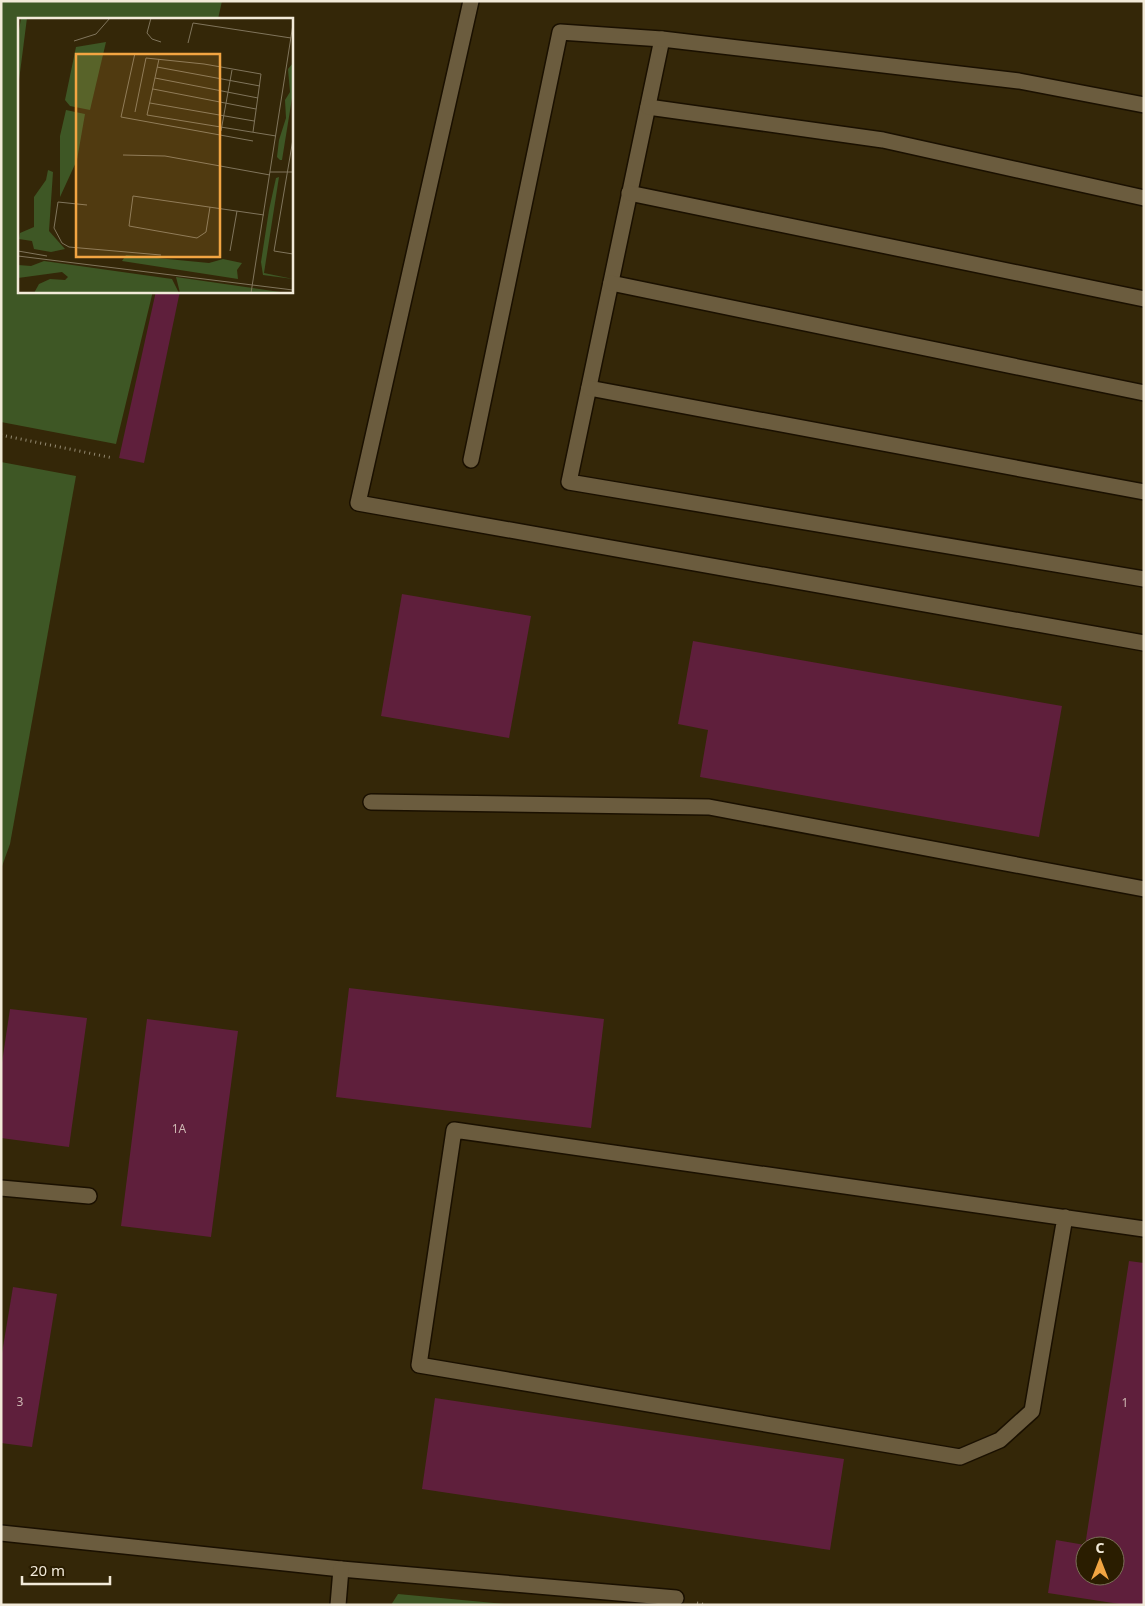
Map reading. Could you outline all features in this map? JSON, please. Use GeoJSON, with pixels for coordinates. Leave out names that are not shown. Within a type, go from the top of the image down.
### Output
{"type":"FeatureCollection","features":[{"type":"Feature","properties":{"kind":"lane"},"geometry":{"type":"LineString","coordinates":[[471,1],[358,503],[1144,643]]}},
{"type":"Feature","properties":{"kind":"lane"},"geometry":{"type":"LineString","coordinates":[[471,460],[560,32],[662,39],[1019,81],[1144,105]]}},
{"type":"Feature","properties":{"kind":"lane"},"geometry":{"type":"LineString","coordinates":[[662,39],[569,482],[1144,579]]}},
{"type":"Feature","properties":{"kind":"lane"},"geometry":{"type":"LineString","coordinates":[[648,106],[884,140],[1144,198]]}},
{"type":"Feature","properties":{"kind":"lane"},"geometry":{"type":"LineString","coordinates":[[630,193],[1144,299]]}},
{"type":"Feature","properties":{"kind":"lane"},"geometry":{"type":"LineString","coordinates":[[610,282],[1144,394]]}},
{"type":"Feature","properties":{"kind":"lane"},"geometry":{"type":"LineString","coordinates":[[588,388],[1144,492]]}},
{"type":"Feature","properties":{"kind":"lane"},"geometry":{"type":"LineString","coordinates":[[371,802],[709,807],[1144,889]]}},
{"type":"Feature","properties":{"kind":"lane"},"geometry":{"type":"LineString","coordinates":[[1066,1218],[1032,1411],[1000,1440],[960,1458],[419,1365],[454,1130],[1144,1229]]}},
{"type":"Feature","properties":{"kind":"lane"},"geometry":{"type":"LineString","coordinates":[[1,1188],[89,1196]]}},
{"type":"Feature","properties":{"kind":"lane"},"geometry":{"type":"LineString","coordinates":[[1,1533],[341,1569],[676,1598]]}},
{"type":"Feature","properties":{"kind":"lane"},"geometry":{"type":"LineString","coordinates":[[338,1605],[341,1569]]}},
{"type":"Feature","properties":{"kind":"path"},"geometry":{"type":"LineString","coordinates":[[1,435],[113,458]]}},
{"type":"Feature","properties":{"kind":"green space"},"geometry":{"type":"Polygon","coordinates":[[[1,1],[222,1],[218,18],[18,18],[18,292],[153,292],[116,444],[1,422],[1,1]]]}},
{"type":"Feature","properties":{"kind":"green space"},"geometry":{"type":"Polygon","coordinates":[[[1,462],[76,476],[10,844],[1,869],[1,462]]]}},
{"type":"Feature","properties":{"kind":"green space"},"geometry":{"type":"Polygon","coordinates":[[[398,1594],[514,1605],[391,1605],[398,1594]]]}},
{"type":"Feature","properties":{"kind":"building"},"geometry":{"type":"Polygon","coordinates":[[[156,292],[180,292],[144,463],[119,458],[156,292]]]}},
{"type":"Feature","properties":{"kind":"building"},"geometry":{"type":"Polygon","coordinates":[[[402,594],[531,616],[509,738],[381,716],[402,594]]]}},
{"type":"Feature","properties":{"kind":"building"},"geometry":{"type":"Polygon","coordinates":[[[693,641],[1062,706],[1039,837],[700,777],[708,730],[678,724],[693,641]]]}},
{"type":"Feature","properties":{"kind":"building"},"geometry":{"type":"Polygon","coordinates":[[[349,988],[604,1019],[591,1128],[336,1097],[349,988]]]}},
{"type":"Feature","properties":{"kind":"building"},"geometry":{"type":"Polygon","coordinates":[[[10,1009],[87,1018],[69,1147],[1,1138],[1,1069],[10,1009]]]}},
{"type":"Feature","properties":{"kind":"building"},"geometry":{"type":"Polygon","coordinates":[[[147,1019],[238,1031],[211,1237],[121,1226],[147,1019]]]}},
{"type":"Feature","properties":{"kind":"building"},"geometry":{"type":"Polygon","coordinates":[[[1129,1261],[1144,1263],[1144,1605],[1126,1605],[1048,1593],[1056,1540],[1075,1543],[1075,1586],[1125,1586],[1125,1536],[1087,1536],[1129,1261]]]}},
{"type":"Feature","properties":{"kind":"building"},"geometry":{"type":"Polygon","coordinates":[[[13,1287],[57,1294],[32,1447],[1,1443],[1,1359],[13,1287]]]}},
{"type":"Feature","properties":{"kind":"building"},"geometry":{"type":"Polygon","coordinates":[[[435,1398],[844,1459],[830,1550],[422,1489],[435,1398]]]}}]}
